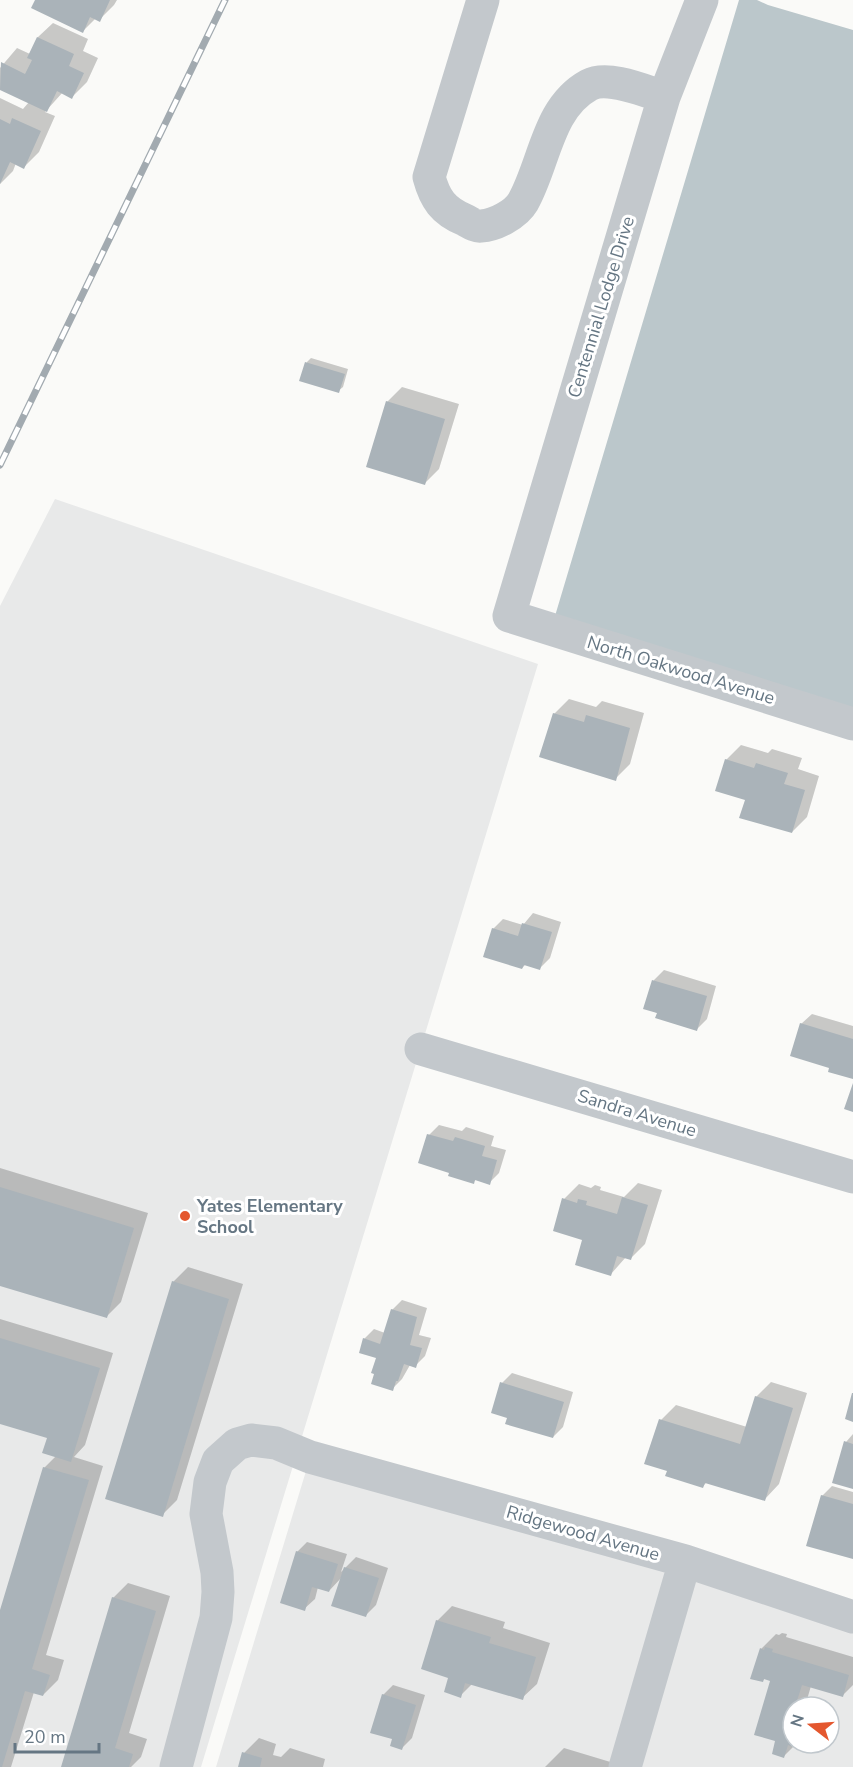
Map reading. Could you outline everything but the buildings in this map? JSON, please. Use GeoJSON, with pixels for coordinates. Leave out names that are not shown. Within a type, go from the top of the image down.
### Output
{"type":"FeatureCollection","features":[{"type":"Feature","properties":{"kind":"street"},"geometry":{"type":"LineString","coordinates":[[483,0],[429,177],[435,196],[452,215],[480,227],[503,220],[523,203],[549,135],[569,100],[591,84],[612,81],[664,97]]}},
{"type":"Feature","properties":{"kind":"street","name":"Centennial Lodge Drive"},"geometry":{"type":"LineString","coordinates":[[509,616],[664,97],[702,0]]}},
{"type":"Feature","properties":{"kind":"street","name":"North Oakwood Avenue"},"geometry":{"type":"LineString","coordinates":[[509,616],[853,724]]}},
{"type":"Feature","properties":{"kind":"street","name":"Sandra Avenue"},"geometry":{"type":"LineString","coordinates":[[421,1049],[853,1177]]}},
{"type":"Feature","properties":{"kind":"street","name":"Ridgewood Avenue"},"geometry":{"type":"LineString","coordinates":[[176,1767],[216,1618],[217,1572],[206,1514],[210,1482],[218,1461],[237,1444],[251,1440],[276,1443],[310,1457],[686,1561],[853,1617]]}},
{"type":"Feature","properties":{"kind":"street"},"geometry":{"type":"LineString","coordinates":[[625,1767],[686,1561]]}},
{"type":"Feature","properties":{"kind":"shaded area"},"geometry":{"type":"Polygon","coordinates":[[[739,0],[757,0],[853,30],[853,709],[555,616],[739,0]]]}},
{"type":"Feature","properties":{"kind":"shaded area","name":"Yates Elementary School"},"geometry":{"type":"Polygon","coordinates":[[[55,499],[538,664],[201,1767],[0,1767],[0,606],[55,499]]]}},
{"type":"Feature","properties":{"kind":"shaded area"},"geometry":{"type":"Polygon","coordinates":[[[306,1471],[681,1575],[853,1632],[853,1767],[216,1767],[306,1471]]]}},
{"type":"Feature","properties":{"kind":"railway"},"geometry":{"type":"LineString","coordinates":[[0,465],[225,0]]}},
{"type":"Feature","properties":{"kind":"place","name":"Yates Elementary School"},"geometry":{"type":"Point","coordinates":[185,1216]}}]}
